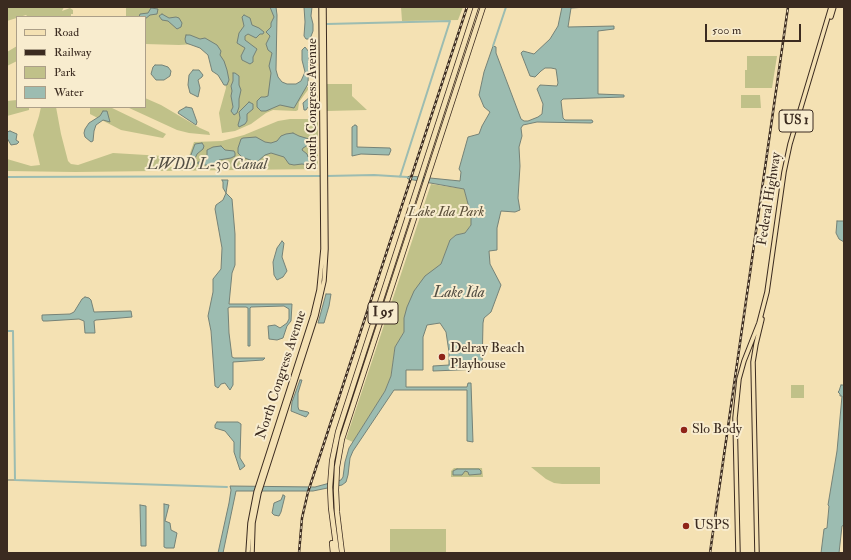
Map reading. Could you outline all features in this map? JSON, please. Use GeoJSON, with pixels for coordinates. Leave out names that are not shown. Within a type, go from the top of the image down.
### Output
{"type":"FeatureCollection","features":[{"type":"Feature","properties":{"kind":"highway","name":"I 95"},"geometry":{"type":"LineString","coordinates":[[337,553],[330,495],[330,479],[338,432],[476,7]]}},
{"type":"Feature","properties":{"kind":"highway","name":"I 95"},"geometry":{"type":"LineString","coordinates":[[344,553],[338,522],[336,494],[336,478],[343,435],[483,7]]}},
{"type":"Feature","properties":{"kind":"highway"},"geometry":{"type":"LineString","coordinates":[[333,553],[332,535],[334,530]]}},
{"type":"Feature","properties":{"kind":"main road","name":"South Congress Avenue"},"geometry":{"type":"LineString","coordinates":[[320,7],[323,173]]}},
{"type":"Feature","properties":{"kind":"main road","name":"South Congress Avenue"},"geometry":{"type":"LineString","coordinates":[[324,7],[324,201]]}},
{"type":"Feature","properties":{"kind":"main road","name":"Federal Highway"},"geometry":{"type":"LineString","coordinates":[[754,352],[770,289],[776,236],[782,207],[781,198],[798,115],[832,7]]}},
{"type":"Feature","properties":{"kind":"main road","name":"Federal Highway"},"geometry":{"type":"LineString","coordinates":[[749,348],[767,292],[788,153],[832,7]]}},
{"type":"Feature","properties":{"kind":"main road","name":"North Congress Avenue"},"geometry":{"type":"LineString","coordinates":[[248,553],[250,523],[257,492],[266,471],[322,291],[326,265],[324,201]]}},
{"type":"Feature","properties":{"kind":"main road","name":"North Congress Avenue"},"geometry":{"type":"LineString","coordinates":[[260,484],[264,465],[315,316]]}},
{"type":"Feature","properties":{"kind":"main road"},"geometry":{"type":"LineString","coordinates":[[749,348],[750,354],[754,352]]}},
{"type":"Feature","properties":{"kind":"main road","name":"US 1"},"geometry":{"type":"LineString","coordinates":[[738,553],[735,415],[740,374],[749,348]]}},
{"type":"Feature","properties":{"kind":"main road","name":"US 1"},"geometry":{"type":"LineString","coordinates":[[754,352],[757,553]]}},
{"type":"Feature","properties":{"kind":"main road"},"geometry":{"type":"LineString","coordinates":[[745,358],[750,357],[754,362]]}},
{"type":"Feature","properties":{"kind":"main road"},"geometry":{"type":"LineString","coordinates":[[264,465],[266,471]]}},
{"type":"Feature","properties":{"kind":"main road","name":"North Congress Avenue"},"geometry":{"type":"LineString","coordinates":[[252,553],[253,523],[257,492]]}},
{"type":"Feature","properties":{"kind":"green space"},"geometry":{"type":"Polygon","coordinates":[[[64,7],[62,11],[70,8],[73,10],[73,14],[71,14],[71,16],[16,16],[16,18],[7,21],[7,8],[64,7]]]}},
{"type":"Feature","properties":{"kind":"green space"},"geometry":{"type":"Polygon","coordinates":[[[126,7],[275,7],[275,83],[283,88],[310,87],[299,102],[298,110],[273,110],[266,113],[251,124],[235,131],[222,133],[219,113],[226,88],[220,59],[196,44],[146,44],[146,16],[126,16],[126,7]]]}},
{"type":"Feature","properties":{"kind":"green space"},"geometry":{"type":"Polygon","coordinates":[[[401,7],[463,7],[458,20],[402,21],[401,7]]]}},
{"type":"Feature","properties":{"kind":"green space"},"geometry":{"type":"Polygon","coordinates":[[[16,47],[16,62],[7,66],[7,52],[16,47]]]}},
{"type":"Feature","properties":{"kind":"green space"},"geometry":{"type":"Polygon","coordinates":[[[747,56],[777,56],[772,88],[745,88],[747,56]]]}},
{"type":"Feature","properties":{"kind":"green space"},"geometry":{"type":"Polygon","coordinates":[[[327,84],[352,84],[352,96],[367,110],[327,111],[327,84]]]}},
{"type":"Feature","properties":{"kind":"green space"},"geometry":{"type":"Polygon","coordinates":[[[741,95],[760,95],[761,108],[741,108],[741,95]]]}},
{"type":"Feature","properties":{"kind":"green space"},"geometry":{"type":"Polygon","coordinates":[[[146,98],[161,105],[209,132],[210,135],[177,130],[129,108],[146,108],[146,98]]]}},
{"type":"Feature","properties":{"kind":"green space"},"geometry":{"type":"Polygon","coordinates":[[[16,100],[16,108],[29,108],[29,110],[7,116],[7,101],[16,100]]]}},
{"type":"Feature","properties":{"kind":"green space"},"geometry":{"type":"Polygon","coordinates":[[[41,108],[56,108],[68,161],[71,164],[78,165],[113,153],[163,156],[167,158],[171,167],[185,168],[194,142],[222,141],[244,135],[278,121],[290,119],[318,119],[318,169],[75,172],[7,171],[7,159],[31,166],[40,165],[33,135],[41,108]]]}},
{"type":"Feature","properties":{"kind":"green space"},"geometry":{"type":"Polygon","coordinates":[[[90,108],[112,108],[166,134],[163,138],[121,130],[90,114],[90,108]]]}},
{"type":"Feature","properties":{"kind":"green space","name":"Lake Ida Park"},"geometry":{"type":"Polygon","coordinates":[[[431,184],[464,189],[471,215],[471,225],[465,233],[456,235],[450,240],[441,264],[436,269],[404,318],[404,332],[395,347],[391,376],[385,391],[353,442],[346,439],[431,184]]]}},
{"type":"Feature","properties":{"kind":"green space"},"geometry":{"type":"Polygon","coordinates":[[[791,385],[804,385],[804,398],[791,398],[791,385]]]}},
{"type":"Feature","properties":{"kind":"green space"},"geometry":{"type":"Polygon","coordinates":[[[531,467],[600,467],[600,484],[554,483],[546,479],[531,467]]]}},
{"type":"Feature","properties":{"kind":"green space"},"geometry":{"type":"Polygon","coordinates":[[[454,468],[482,468],[483,477],[451,477],[451,471],[454,468]]]}},
{"type":"Feature","properties":{"kind":"green space"},"geometry":{"type":"Polygon","coordinates":[[[390,529],[446,529],[446,553],[390,553],[390,529]]]}},
{"type":"Feature","properties":{"kind":"water"},"geometry":{"type":"Polygon","coordinates":[[[270,7],[276,7],[277,15],[276,70],[278,77],[282,82],[287,84],[296,84],[301,81],[305,72],[302,60],[302,50],[305,47],[309,52],[308,84],[294,108],[280,105],[266,111],[261,111],[257,107],[257,101],[261,97],[268,96],[271,73],[269,66],[272,53],[268,50],[266,44],[270,36],[266,32],[271,27],[274,17],[270,7]]]}},
{"type":"Feature","properties":{"kind":"water"},"geometry":{"type":"Polygon","coordinates":[[[304,7],[312,7],[311,16],[313,31],[310,39],[306,39],[304,36],[304,7]]]}},
{"type":"Feature","properties":{"kind":"water","name":"Lake Ida"},"geometry":{"type":"Polygon","coordinates":[[[562,7],[587,7],[571,8],[568,27],[614,26],[614,29],[598,31],[598,94],[624,95],[624,97],[563,99],[561,101],[563,118],[565,120],[592,120],[593,122],[591,123],[537,122],[523,125],[521,128],[522,136],[519,147],[520,166],[518,198],[520,210],[515,212],[501,211],[497,228],[497,250],[489,251],[490,264],[501,285],[491,312],[484,318],[482,369],[433,371],[433,366],[449,365],[446,332],[440,323],[427,325],[423,337],[423,370],[406,370],[406,387],[467,387],[468,383],[471,383],[473,442],[467,441],[467,390],[394,390],[353,451],[350,458],[346,482],[342,485],[313,491],[236,491],[223,553],[218,553],[229,503],[231,490],[230,486],[315,487],[341,480],[343,477],[349,448],[385,391],[391,376],[395,347],[404,332],[404,318],[414,291],[425,276],[441,264],[450,240],[456,235],[465,233],[471,225],[471,215],[464,189],[408,179],[407,177],[410,176],[460,181],[461,172],[459,169],[468,137],[479,134],[490,112],[484,107],[479,95],[484,72],[493,46],[496,47],[496,53],[521,119],[528,121],[542,114],[543,104],[537,89],[540,85],[557,86],[556,69],[545,68],[535,77],[530,76],[521,53],[523,51],[534,54],[550,39],[558,26],[562,7]]]}},
{"type":"Feature","properties":{"kind":"water"},"geometry":{"type":"Polygon","coordinates":[[[151,8],[158,9],[157,14],[150,15],[146,18],[146,16],[139,16],[140,14],[148,13],[151,8]]]}},
{"type":"Feature","properties":{"kind":"water"},"geometry":{"type":"Polygon","coordinates":[[[162,14],[169,18],[179,18],[182,23],[181,27],[177,29],[168,21],[162,20],[159,16],[162,14]]]}},
{"type":"Feature","properties":{"kind":"water"},"geometry":{"type":"Polygon","coordinates":[[[244,15],[250,18],[252,25],[264,32],[256,38],[248,34],[245,36],[245,40],[257,49],[253,57],[253,62],[250,64],[242,60],[241,56],[245,48],[237,43],[239,33],[244,26],[242,17],[244,15]]]}},
{"type":"Feature","properties":{"kind":"water"},"geometry":{"type":"Polygon","coordinates":[[[186,35],[200,39],[205,38],[217,45],[221,51],[220,55],[227,70],[229,80],[227,85],[224,85],[218,75],[212,71],[208,55],[200,48],[186,43],[186,35]]]}},
{"type":"Feature","properties":{"kind":"water"},"geometry":{"type":"Polygon","coordinates":[[[155,65],[168,67],[171,71],[170,76],[164,80],[156,80],[151,74],[155,65]]]}},
{"type":"Feature","properties":{"kind":"water"},"geometry":{"type":"Polygon","coordinates":[[[193,70],[199,70],[203,75],[198,80],[200,88],[198,97],[190,93],[188,85],[189,75],[193,70]]]}},
{"type":"Feature","properties":{"kind":"water"},"geometry":{"type":"Polygon","coordinates":[[[233,73],[239,76],[239,85],[241,90],[239,107],[237,113],[234,115],[231,111],[233,107],[231,86],[233,81],[233,73]]]}},
{"type":"Feature","properties":{"kind":"water"},"geometry":{"type":"Polygon","coordinates":[[[315,93],[317,95],[316,109],[314,109],[311,105],[304,110],[303,103],[315,93]]]}},
{"type":"Feature","properties":{"kind":"water"},"geometry":{"type":"Polygon","coordinates":[[[249,102],[253,104],[253,109],[247,114],[247,121],[245,124],[239,127],[239,112],[249,102]]]}},
{"type":"Feature","properties":{"kind":"water"},"geometry":{"type":"Polygon","coordinates":[[[186,107],[192,108],[197,122],[196,125],[178,113],[186,107]]]}},
{"type":"Feature","properties":{"kind":"water"},"geometry":{"type":"Polygon","coordinates":[[[103,111],[107,111],[110,122],[103,120],[96,125],[93,141],[91,142],[85,137],[85,129],[89,123],[100,116],[103,111]]]}},
{"type":"Feature","properties":{"kind":"water"},"geometry":{"type":"Polygon","coordinates":[[[355,125],[357,126],[357,147],[390,148],[391,150],[389,155],[361,154],[352,156],[352,127],[355,125]]]}},
{"type":"Feature","properties":{"kind":"water"},"geometry":{"type":"Polygon","coordinates":[[[10,131],[17,134],[16,140],[19,142],[17,144],[11,145],[7,138],[7,132],[10,131]]]}},
{"type":"Feature","properties":{"kind":"water"},"geometry":{"type":"Polygon","coordinates":[[[293,133],[309,139],[310,144],[302,150],[308,157],[312,158],[309,165],[289,164],[284,157],[271,153],[265,155],[257,162],[242,157],[238,153],[241,139],[243,138],[256,137],[265,142],[271,143],[277,141],[281,136],[293,133]]]}},
{"type":"Feature","properties":{"kind":"water"},"geometry":{"type":"Polygon","coordinates":[[[202,143],[204,146],[203,149],[197,154],[190,170],[188,168],[188,163],[195,144],[202,143]]]}},
{"type":"Feature","properties":{"kind":"water"},"geometry":{"type":"Polygon","coordinates":[[[221,146],[225,150],[234,151],[235,156],[219,160],[213,166],[198,164],[198,162],[202,162],[207,159],[207,150],[213,147],[221,146]]]}},
{"type":"Feature","properties":{"kind":"water"},"geometry":{"type":"Polygon","coordinates":[[[222,180],[228,180],[226,193],[223,188],[222,180]]]}},
{"type":"Feature","properties":{"kind":"water"},"geometry":{"type":"Polygon","coordinates":[[[226,193],[232,199],[235,234],[235,265],[232,273],[229,304],[292,304],[291,321],[287,326],[283,338],[277,340],[269,339],[268,326],[275,325],[280,328],[287,323],[289,319],[289,309],[284,306],[250,308],[250,346],[248,346],[248,308],[228,308],[232,357],[265,358],[263,360],[233,362],[233,385],[230,390],[225,383],[221,384],[218,388],[215,386],[211,331],[208,316],[213,292],[213,279],[221,269],[222,248],[215,209],[216,205],[223,200],[226,193]]]}},
{"type":"Feature","properties":{"kind":"water"},"geometry":{"type":"Polygon","coordinates":[[[837,221],[844,221],[844,242],[839,239],[836,233],[837,221]]]}},
{"type":"Feature","properties":{"kind":"water"},"geometry":{"type":"Polygon","coordinates":[[[282,241],[284,243],[282,257],[287,271],[283,277],[277,280],[274,275],[273,262],[277,248],[282,241]]]}},
{"type":"Feature","properties":{"kind":"water"},"geometry":{"type":"Polygon","coordinates":[[[326,294],[331,294],[329,306],[324,323],[318,323],[326,294]]]}},
{"type":"Feature","properties":{"kind":"water"},"geometry":{"type":"Polygon","coordinates":[[[85,297],[91,300],[94,312],[131,311],[132,317],[96,320],[94,321],[95,333],[85,333],[84,321],[79,319],[43,321],[42,315],[70,314],[74,312],[82,299],[85,297]]]}},
{"type":"Feature","properties":{"kind":"water"},"geometry":{"type":"Polygon","coordinates":[[[300,380],[302,380],[298,393],[298,407],[299,410],[309,413],[306,417],[291,411],[292,402],[300,380]]]}},
{"type":"Feature","properties":{"kind":"water"},"geometry":{"type":"Polygon","coordinates":[[[841,385],[844,385],[844,525],[842,526],[839,553],[821,553],[824,529],[827,528],[828,505],[837,451],[842,396],[840,396],[838,392],[841,385]]]}},
{"type":"Feature","properties":{"kind":"water"},"geometry":{"type":"Polygon","coordinates":[[[217,422],[238,422],[241,424],[240,458],[245,466],[240,470],[234,452],[234,442],[225,431],[215,428],[217,422]]]}},
{"type":"Feature","properties":{"kind":"water"},"geometry":{"type":"Polygon","coordinates":[[[457,469],[479,469],[481,474],[469,475],[468,472],[465,471],[462,475],[453,475],[453,471],[457,469]]]}},
{"type":"Feature","properties":{"kind":"water"},"geometry":{"type":"Polygon","coordinates":[[[283,495],[285,496],[281,512],[279,516],[274,515],[272,513],[274,503],[281,500],[283,495]]]}},
{"type":"Feature","properties":{"kind":"water"},"geometry":{"type":"Polygon","coordinates":[[[164,504],[169,505],[165,521],[170,523],[171,530],[177,533],[174,548],[164,547],[164,504]]]}},
{"type":"Feature","properties":{"kind":"water"},"geometry":{"type":"Polygon","coordinates":[[[140,505],[146,506],[146,546],[141,546],[140,505]]]}},
{"type":"Feature","properties":{"kind":"waterway"},"geometry":{"type":"LineString","coordinates":[[493,46],[506,7]]}},
{"type":"Feature","properties":{"kind":"waterway"},"geometry":{"type":"LineString","coordinates":[[327,24],[450,21],[400,177]]}},
{"type":"Feature","properties":{"kind":"waterway","name":"LWDD L-30 Canal"},"geometry":{"type":"LineString","coordinates":[[326,176],[374,175],[407,177]]}},
{"type":"Feature","properties":{"kind":"waterway","name":"LWDD L-30 Canal"},"geometry":{"type":"LineString","coordinates":[[7,177],[322,176]]}},
{"type":"Feature","properties":{"kind":"waterway"},"geometry":{"type":"LineString","coordinates":[[7,331],[13,331],[15,480],[227,487]]}},
{"type":"Feature","properties":{"kind":"waterway"},"geometry":{"type":"LineString","coordinates":[[7,480],[15,480]]}},
{"type":"Feature","properties":{"kind":"railway"},"geometry":{"type":"LineString","coordinates":[[299,553],[302,518],[308,492],[467,7]]}},
{"type":"Feature","properties":{"kind":"railway"},"geometry":{"type":"LineString","coordinates":[[710,553],[788,7]]}},
{"type":"Feature","properties":{"kind":"place","name":"Delray Beach Playhouse"},"geometry":{"type":"Point","coordinates":[442,357]}},
{"type":"Feature","properties":{"kind":"place","name":"Slo Body"},"geometry":{"type":"Point","coordinates":[684,430]}},
{"type":"Feature","properties":{"kind":"place","name":"USPS"},"geometry":{"type":"Point","coordinates":[686,526]}}]}
